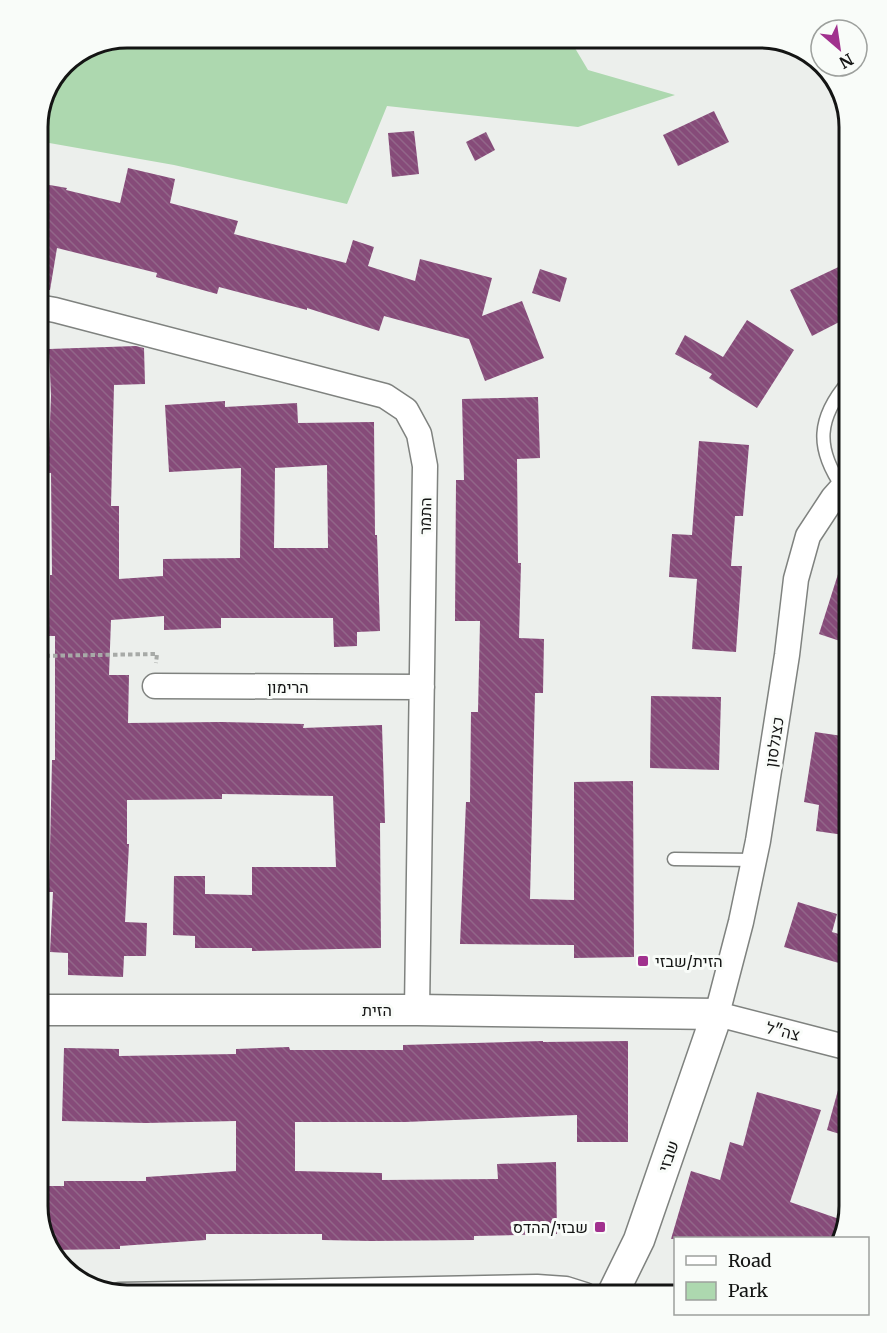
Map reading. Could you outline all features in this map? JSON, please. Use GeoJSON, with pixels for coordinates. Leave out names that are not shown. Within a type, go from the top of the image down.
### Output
{"type":"FeatureCollection","features":[{"type":"Feature","properties":{"kind":"street","name":"התמר"},"geometry":{"type":"LineString","coordinates":[[48,309],[385,396],[406,411],[419,434],[425,466],[417,1010]]}},
{"type":"Feature","properties":{"kind":"street","name":"כצנלסון"},"geometry":{"type":"LineString","coordinates":[[717,1014],[741,922],[754,860],[774,746],[796,579],[808,536],[839,492]]}},
{"type":"Feature","properties":{"kind":"street","name":"הרימון"},"geometry":{"type":"LineString","coordinates":[[155,686],[422,687]]}},
{"type":"Feature","properties":{"kind":"street","name":"הזית"},"geometry":{"type":"LineString","coordinates":[[48,1010],[417,1010],[717,1014]]}},
{"type":"Feature","properties":{"kind":"street","name":"צה\"ל"},"geometry":{"type":"LineString","coordinates":[[717,1014],[839,1045]]}},
{"type":"Feature","properties":{"kind":"street","name":"שבזי"},"geometry":{"type":"LineString","coordinates":[[617,1285],[639,1240],[717,1014]]}},
{"type":"Feature","properties":{"kind":"lane"},"geometry":{"type":"LineString","coordinates":[[839,393],[824,424],[824,450],[831,471],[839,478]]}},
{"type":"Feature","properties":{"kind":"lane"},"geometry":{"type":"LineString","coordinates":[[674,859],[754,860]]}},
{"type":"Feature","properties":{"kind":"path"},"geometry":{"type":"LineString","coordinates":[[48,656],[157,654],[155,686]]}},
{"type":"Feature","properties":{"kind":"green space"},"geometry":{"type":"Polygon","coordinates":[[[127,48],[575,48],[588,70],[675,95],[578,127],[387,106],[347,204],[174,165],[48,143],[51,107],[64,79],[75,68],[97,54],[127,48]]]}},
{"type":"Feature","properties":{"kind":"building"},"geometry":{"type":"Polygon","coordinates":[[[714,111],[729,142],[678,166],[663,135],[714,111]]]}},
{"type":"Feature","properties":{"kind":"building"},"geometry":{"type":"Polygon","coordinates":[[[414,131],[419,174],[392,177],[388,133],[414,131]]]}},
{"type":"Feature","properties":{"kind":"building"},"geometry":{"type":"Polygon","coordinates":[[[486,132],[495,150],[475,161],[466,142],[486,132]]]}},
{"type":"Feature","properties":{"kind":"building"},"geometry":{"type":"Polygon","coordinates":[[[128,168],[175,179],[170,203],[238,221],[234,234],[346,263],[353,240],[374,247],[368,266],[415,281],[420,259],[492,278],[482,316],[522,301],[544,358],[485,381],[469,339],[384,316],[379,331],[307,308],[307,310],[219,287],[217,294],[156,277],[157,273],[57,248],[50,290],[48,290],[48,185],[120,203],[128,168]]]}},
{"type":"Feature","properties":{"kind":"building"},"geometry":{"type":"Polygon","coordinates":[[[839,267],[839,322],[812,336],[790,290],[839,267]]]}},
{"type":"Feature","properties":{"kind":"building"},"geometry":{"type":"Polygon","coordinates":[[[540,269],[567,278],[560,302],[532,293],[540,269]]]}},
{"type":"Feature","properties":{"kind":"building"},"geometry":{"type":"Polygon","coordinates":[[[747,320],[794,350],[757,408],[709,378],[712,374],[675,354],[685,335],[723,357],[747,320]]]}},
{"type":"Feature","properties":{"kind":"building"},"geometry":{"type":"Polygon","coordinates":[[[136,346],[144,348],[145,384],[114,385],[111,506],[119,506],[119,579],[163,576],[163,559],[240,558],[241,468],[169,472],[165,405],[225,401],[225,407],[297,403],[298,423],[374,422],[375,535],[377,535],[380,631],[357,632],[357,646],[334,647],[333,618],[221,618],[221,628],[164,630],[164,616],[111,620],[109,675],[129,675],[128,723],[304,724],[303,728],[382,725],[385,823],[380,823],[381,948],[252,951],[252,948],[195,948],[195,936],[173,935],[174,876],[205,876],[205,894],[252,895],[252,867],[336,867],[333,796],[222,794],[222,799],[127,800],[127,844],[129,844],[125,922],[147,923],[146,956],[124,956],[123,977],[68,975],[68,953],[50,952],[53,892],[49,892],[52,760],[55,760],[55,636],[49,636],[50,575],[52,575],[51,473],[48,473],[51,396],[49,349],[136,346]],[[327,465],[275,468],[274,548],[328,548],[327,465]]]}},
{"type":"Feature","properties":{"kind":"building"},"geometry":{"type":"Polygon","coordinates":[[[538,397],[540,458],[517,459],[518,563],[521,563],[519,638],[544,639],[543,693],[535,693],[530,899],[574,900],[574,782],[633,781],[634,957],[574,958],[574,945],[460,944],[466,802],[470,802],[471,712],[478,712],[480,621],[455,621],[456,480],[464,480],[462,399],[538,397]]]}},
{"type":"Feature","properties":{"kind":"building"},"geometry":{"type":"Polygon","coordinates":[[[699,441],[749,445],[743,516],[735,516],[731,566],[742,566],[736,652],[692,649],[697,579],[669,577],[672,534],[692,535],[699,441]]]}},
{"type":"Feature","properties":{"kind":"building"},"geometry":{"type":"Polygon","coordinates":[[[839,571],[839,641],[819,634],[839,571]]]}},
{"type":"Feature","properties":{"kind":"building"},"geometry":{"type":"Polygon","coordinates":[[[651,696],[721,697],[719,770],[650,768],[651,696]]]}},
{"type":"Feature","properties":{"kind":"building"},"geometry":{"type":"Polygon","coordinates":[[[815,732],[839,736],[839,834],[816,831],[819,805],[804,802],[815,732]]]}},
{"type":"Feature","properties":{"kind":"building"},"geometry":{"type":"Polygon","coordinates":[[[798,902],[837,914],[832,932],[839,934],[839,963],[784,947],[798,902]]]}},
{"type":"Feature","properties":{"kind":"building"},"geometry":{"type":"Polygon","coordinates":[[[628,1041],[628,1142],[577,1142],[577,1115],[405,1122],[295,1122],[295,1171],[382,1173],[382,1180],[498,1179],[497,1164],[556,1162],[557,1234],[474,1236],[474,1240],[371,1241],[322,1240],[322,1234],[206,1234],[206,1240],[120,1246],[120,1249],[62,1250],[51,1226],[48,1186],[64,1186],[64,1181],[146,1181],[146,1177],[236,1171],[236,1121],[146,1123],[62,1121],[64,1048],[119,1049],[119,1056],[236,1054],[236,1049],[289,1047],[290,1050],[403,1050],[403,1045],[628,1041]]]}},
{"type":"Feature","properties":{"kind":"building"},"geometry":{"type":"Polygon","coordinates":[[[839,1086],[839,1134],[827,1130],[839,1086]]]}},
{"type":"Feature","properties":{"kind":"building"},"geometry":{"type":"Polygon","coordinates":[[[757,1092],[821,1110],[790,1202],[838,1218],[832,1237],[674,1237],[671,1239],[691,1171],[720,1180],[730,1142],[743,1146],[757,1092]]]}},
{"type":"Feature","properties":{"kind":"place","name":"הזית/שבזי"},"geometry":{"type":"Point","coordinates":[643,961]}},
{"type":"Feature","properties":{"kind":"place","name":"שבזי/ההדס"},"geometry":{"type":"Point","coordinates":[600,1227]}}]}
